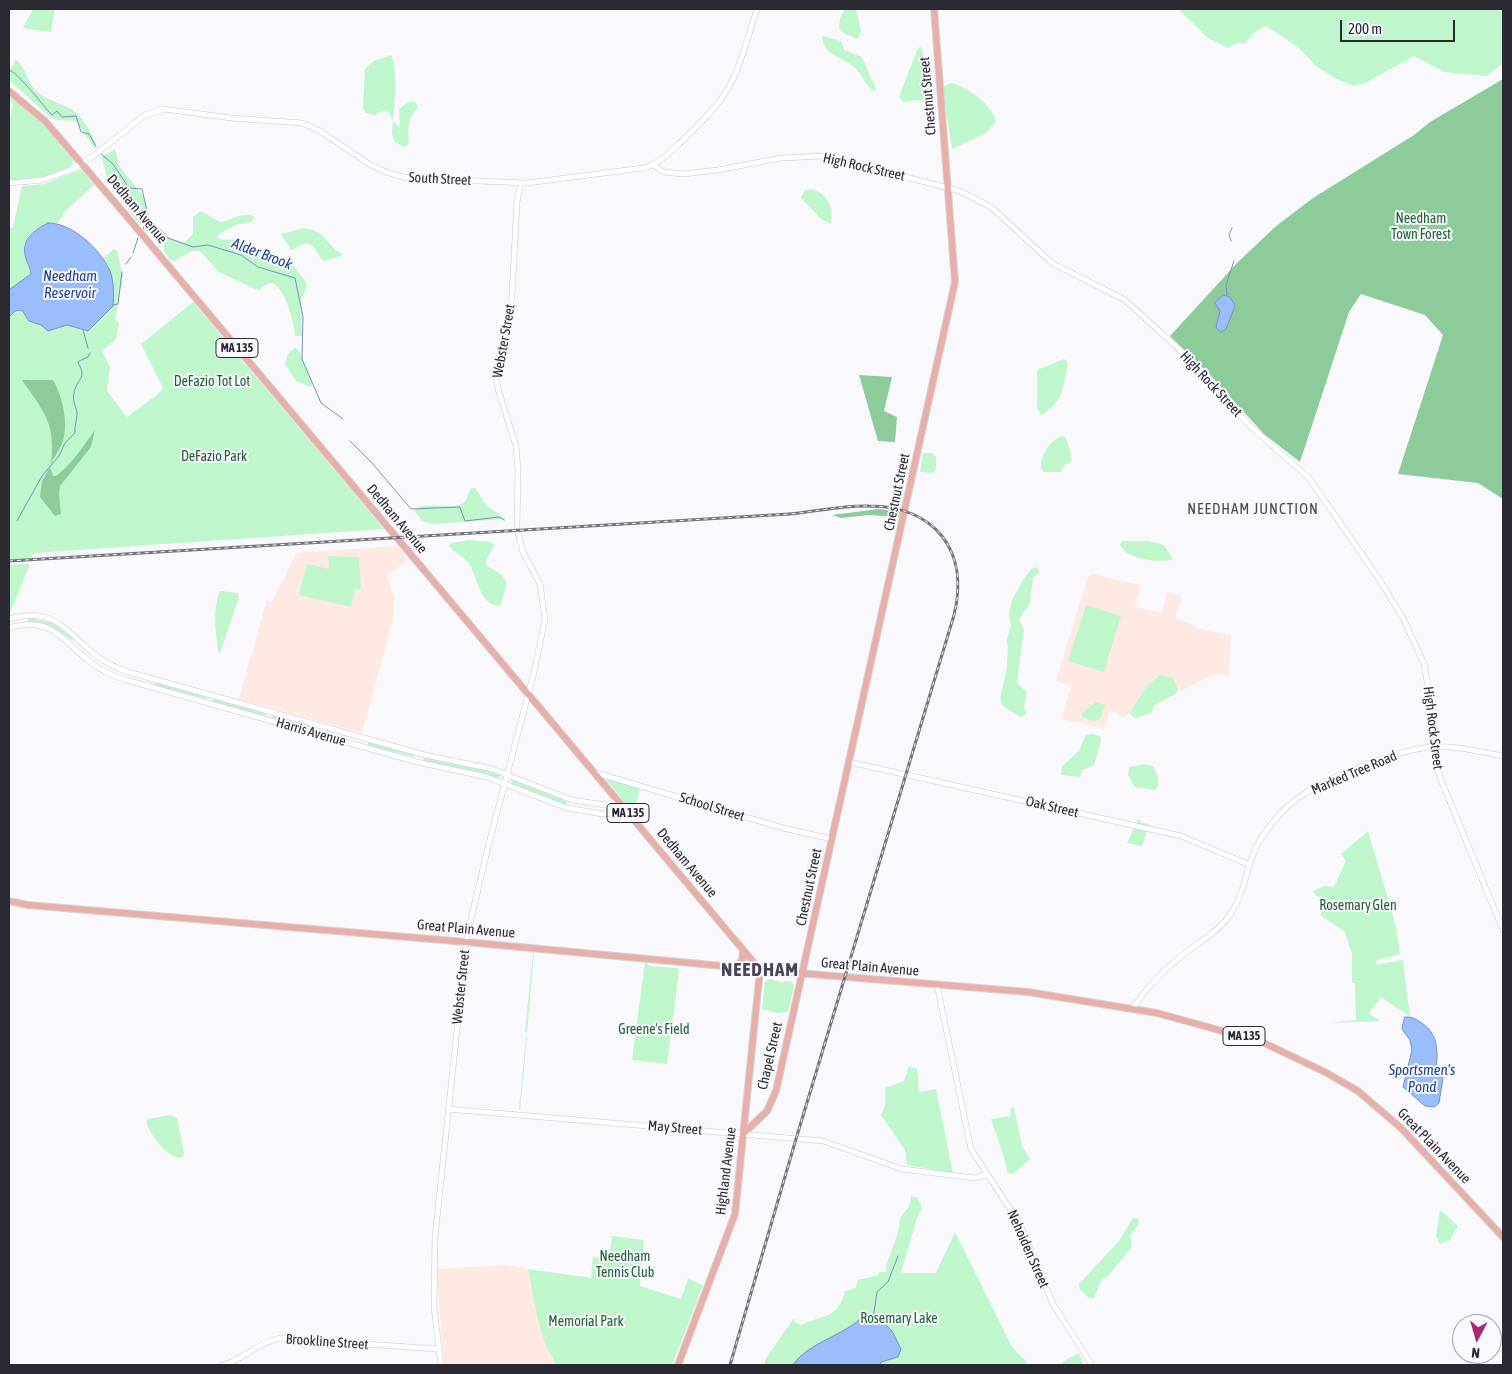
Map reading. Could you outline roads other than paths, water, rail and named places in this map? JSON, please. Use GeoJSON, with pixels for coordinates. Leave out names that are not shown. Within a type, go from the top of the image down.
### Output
{"type":"FeatureCollection","features":[{"type":"Feature","properties":{"kind":"main road","name":"Chestnut Street"},"geometry":{"type":"LineString","coordinates":[[802,974],[954,285],[934,9]]}},
{"type":"Feature","properties":{"kind":"main road","name":"Dedham Avenue"},"geometry":{"type":"LineString","coordinates":[[9,91],[40,116],[82,164],[760,970]]}},
{"type":"Feature","properties":{"kind":"main road","name":"Great Plain Avenue"},"geometry":{"type":"LineString","coordinates":[[9,901],[28,905],[466,942],[734,968],[1044,993],[1133,1008],[1198,1023],[1262,1042],[1344,1082],[1387,1115],[1503,1236]]}},
{"type":"Feature","properties":{"kind":"main road"},"geometry":{"type":"LineString","coordinates":[[734,968],[741,962],[744,950]]}},
{"type":"Feature","properties":{"kind":"main road","name":"Highland Avenue"},"geometry":{"type":"LineString","coordinates":[[678,1365],[734,1220],[760,970]]}},
{"type":"Feature","properties":{"kind":"main road","name":"Chapel Street"},"geometry":{"type":"LineString","coordinates":[[744,1134],[759,1120],[770,1106],[775,1095],[802,974]]}},
{"type":"Feature","properties":{"kind":"main road"},"geometry":{"type":"LineString","coordinates":[[746,1114],[752,1120],[759,1120]]}},
{"type":"Feature","properties":{"kind":"street","name":"South Street"},"geometry":{"type":"LineString","coordinates":[[9,183],[46,180],[82,164],[145,115],[155,110],[172,109],[225,118],[302,123],[320,131],[369,164],[386,172],[407,178],[521,183],[634,170],[653,165],[668,154],[702,122],[729,87],[757,9]]}},
{"type":"Feature","properties":{"kind":"street","name":"High Rock Street"},"geometry":{"type":"LineString","coordinates":[[653,165],[664,172],[683,174],[718,170],[781,158],[824,156],[967,193],[986,203],[1052,263],[1119,296],[1153,324],[1203,374],[1250,426],[1309,478],[1379,579],[1404,620],[1424,664],[1434,720],[1437,767],[1443,787],[1503,930]]}},
{"type":"Feature","properties":{"kind":"street","name":"Webster Street"},"geometry":{"type":"LineString","coordinates":[[517,526],[518,470],[516,446],[498,389],[496,373],[512,295],[517,202],[521,183]]}},
{"type":"Feature","properties":{"kind":"street","name":"Webster Street"},"geometry":{"type":"LineString","coordinates":[[440,1365],[433,1266],[466,942],[504,783],[542,637],[545,609],[540,584],[523,552],[518,533]]}},
{"type":"Feature","properties":{"kind":"street","name":"Harris Avenue"},"geometry":{"type":"LineString","coordinates":[[9,619],[31,616],[57,622],[69,630],[101,660],[128,672],[402,749],[489,768],[572,800],[609,805],[618,801]]}},
{"type":"Feature","properties":{"kind":"street","name":"Harris Avenue"},"geometry":{"type":"LineString","coordinates":[[9,628],[30,624],[49,628],[64,637],[95,666],[126,680],[417,762],[482,776],[575,810],[607,814],[627,811]]}},
{"type":"Feature","properties":{"kind":"street","name":"Marked Tree Road"},"geometry":{"type":"LineString","coordinates":[[1133,1008],[1146,991],[1177,960],[1212,933],[1226,919],[1240,898],[1261,838],[1282,813],[1302,795],[1374,762],[1408,750],[1435,746],[1503,756]]}},
{"type":"Feature","properties":{"kind":"street","name":"Oak Street"},"geometry":{"type":"LineString","coordinates":[[849,762],[1180,836],[1250,865]]}},
{"type":"Feature","properties":{"kind":"street","name":"School Street"},"geometry":{"type":"LineString","coordinates":[[594,772],[784,828],[832,839]]}},
{"type":"Feature","properties":{"kind":"street","name":"Nehoiden Street"},"geometry":{"type":"LineString","coordinates":[[937,985],[973,1155],[1006,1200],[1021,1226],[1052,1304],[1092,1365]]}},
{"type":"Feature","properties":{"kind":"street","name":"May Street"},"geometry":{"type":"LineString","coordinates":[[448,1109],[825,1142],[884,1164],[908,1170],[974,1178],[986,1175]]}},
{"type":"Feature","properties":{"kind":"street","name":"Brookline Street"},"geometry":{"type":"LineString","coordinates":[[223,1365],[241,1358],[266,1342],[281,1338],[438,1349]]}},
{"type":"Feature","properties":{"kind":"water","name":"Needham Reservoir"},"geometry":{"type":"Polygon","coordinates":[[[48,223],[67,227],[76,232],[100,254],[110,271],[113,288],[113,306],[88,331],[67,325],[48,331],[41,325],[29,321],[22,310],[15,311],[9,317],[9,290],[31,274],[26,259],[26,241],[37,229],[48,223]]]}},
{"type":"Feature","properties":{"kind":"water"},"geometry":{"type":"Polygon","coordinates":[[[1223,295],[1230,297],[1235,306],[1226,329],[1220,332],[1216,327],[1220,311],[1215,303],[1223,295]]]}},
{"type":"Feature","properties":{"kind":"water","name":"Sportsmen's Pond"},"geometry":{"type":"Polygon","coordinates":[[[1405,1017],[1413,1018],[1426,1026],[1434,1037],[1437,1050],[1436,1071],[1443,1078],[1439,1103],[1434,1107],[1425,1106],[1403,1087],[1412,1050],[1410,1040],[1402,1029],[1405,1017]]]}},
{"type":"Feature","properties":{"kind":"water","name":"Rosemary Lake"},"geometry":{"type":"Polygon","coordinates":[[[864,1315],[882,1321],[892,1331],[901,1349],[898,1357],[881,1362],[880,1365],[793,1365],[808,1350],[848,1328],[864,1315]]]}},
{"type":"Feature","properties":{"kind":"waterway","name":"Alder Brook"},"geometry":{"type":"LineString","coordinates":[[9,70],[24,83],[52,115],[57,111],[62,117],[76,116],[81,132],[89,134],[96,147]]}},
{"type":"Feature","properties":{"kind":"waterway","name":"Alder Brook"},"geometry":{"type":"LineString","coordinates":[[101,154],[113,164],[129,188],[142,189],[148,215],[146,221],[155,226]]}},
{"type":"Feature","properties":{"kind":"waterway"},"geometry":{"type":"LineString","coordinates":[[143,229],[146,223]]}},
{"type":"Feature","properties":{"kind":"waterway"},"geometry":{"type":"LineString","coordinates":[[1231,241],[1229,235],[1232,228]]}},
{"type":"Feature","properties":{"kind":"waterway","name":"Alder Brook"},"geometry":{"type":"LineString","coordinates":[[160,229],[168,238],[193,247],[208,245],[241,255],[258,267],[295,278],[303,317],[302,359],[321,403],[343,419]]}},
{"type":"Feature","properties":{"kind":"waterway"},"geometry":{"type":"LineString","coordinates":[[133,253],[138,238]]}},
{"type":"Feature","properties":{"kind":"waterway"},"geometry":{"type":"LineString","coordinates":[[126,264],[131,257]]}},
{"type":"Feature","properties":{"kind":"waterway"},"geometry":{"type":"LineString","coordinates":[[1227,295],[1226,285],[1234,261]]}},
{"type":"Feature","properties":{"kind":"waterway"},"geometry":{"type":"LineString","coordinates":[[113,305],[118,304],[122,272]]}},
{"type":"Feature","properties":{"kind":"waterway"},"geometry":{"type":"LineString","coordinates":[[83,330],[88,348]]}},
{"type":"Feature","properties":{"kind":"waterway"},"geometry":{"type":"LineString","coordinates":[[17,521],[42,476],[59,456],[65,443],[75,433],[77,413],[74,396],[75,388],[82,376],[78,363],[88,357],[90,353]]}},
{"type":"Feature","properties":{"kind":"waterway","name":"Alder Brook"},"geometry":{"type":"LineString","coordinates":[[350,441],[372,463],[411,509],[460,507],[465,521],[499,517],[504,520]]}},
{"type":"Feature","properties":{"kind":"waterway"},"geometry":{"type":"LineString","coordinates":[[873,1319],[877,1292],[888,1282],[898,1256]]}},
{"type":"Feature","properties":{"kind":"railway"},"geometry":{"type":"LineString","coordinates":[[9,561],[789,514],[859,506],[892,508],[912,514],[929,524],[942,536],[952,552],[957,571],[958,592],[954,615],[730,1365]]}},
{"type":"Feature","properties":{"kind":"district","name":"NEEDHAM JUNCTION"},"geometry":{"type":"Point","coordinates":[1253,509]}},
{"type":"Feature","properties":{"kind":"district","name":"NEEDHAM"},"geometry":{"type":"Point","coordinates":[760,970]}},
{"type":"Feature","properties":{"kind":"park label","name":"Needham Town Forest"},"geometry":{"type":"Point","coordinates":[1421,227]}},
{"type":"Feature","properties":{"kind":"park label","name":"DeFazio Tot Lot"},"geometry":{"type":"Point","coordinates":[212,382]}},
{"type":"Feature","properties":{"kind":"park label","name":"DeFazio Park"},"geometry":{"type":"Point","coordinates":[214,457]}},
{"type":"Feature","properties":{"kind":"park label","name":"Rosemary Glen"},"geometry":{"type":"Point","coordinates":[1358,906]}},
{"type":"Feature","properties":{"kind":"park label","name":"Greene's Field"},"geometry":{"type":"Point","coordinates":[654,1030]}},
{"type":"Feature","properties":{"kind":"park label","name":"Needham Tennis Club"},"geometry":{"type":"Point","coordinates":[625,1266]}},
{"type":"Feature","properties":{"kind":"park label","name":"Memorial Park"},"geometry":{"type":"Point","coordinates":[586,1322]}}]}
